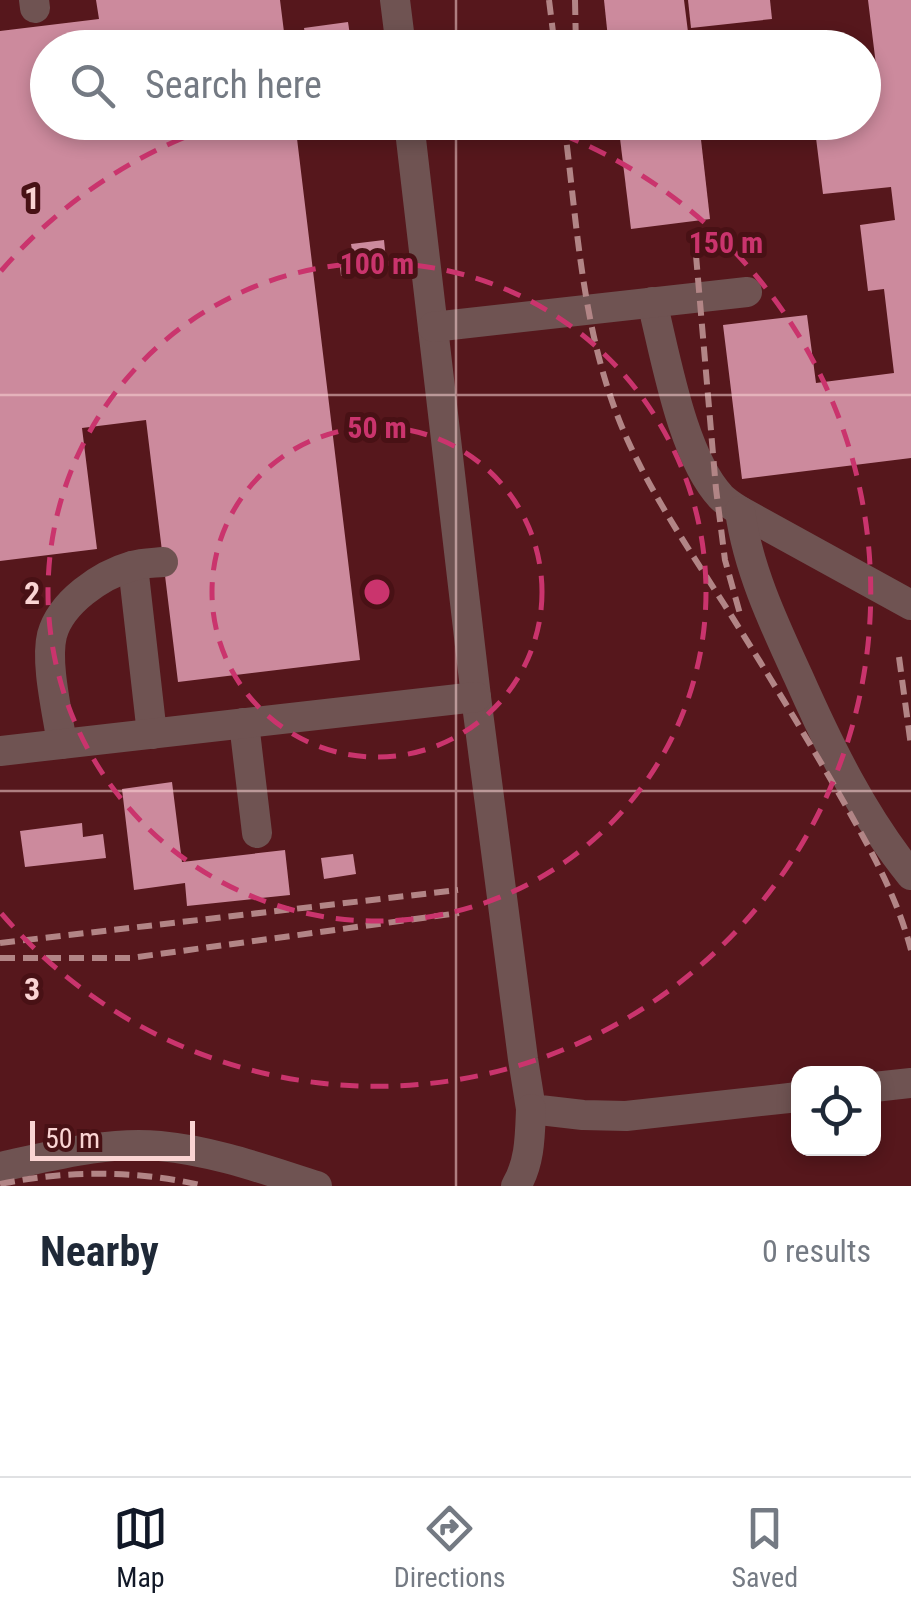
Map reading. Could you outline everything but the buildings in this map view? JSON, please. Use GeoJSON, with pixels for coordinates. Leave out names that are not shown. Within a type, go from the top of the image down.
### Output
{"type":"FeatureCollection","features":[{"type":"Feature","properties":{"kind":"lane"},"geometry":{"type":"LineString","coordinates":[[395,0],[399,30]]}},
{"type":"Feature","properties":{"kind":"lane"},"geometry":{"type":"LineString","coordinates":[[412,140],[476,697],[531,1109],[524,1172],[516,1186]]}},
{"type":"Feature","properties":{"kind":"lane"},"geometry":{"type":"LineString","coordinates":[[433,327],[747,292]]}},
{"type":"Feature","properties":{"kind":"lane"},"geometry":{"type":"LineString","coordinates":[[652,302],[681,416],[694,451],[722,498],[911,604]]}},
{"type":"Feature","properties":{"kind":"lane"},"geometry":{"type":"LineString","coordinates":[[740,511],[749,556],[823,734],[884,840],[911,875]]}},
{"type":"Feature","properties":{"kind":"lane"},"geometry":{"type":"LineString","coordinates":[[62,744],[50,657],[57,622],[90,587],[133,566],[164,562]]}},
{"type":"Feature","properties":{"kind":"lane"},"geometry":{"type":"LineString","coordinates":[[133,566],[152,734]]}},
{"type":"Feature","properties":{"kind":"lane"},"geometry":{"type":"LineString","coordinates":[[0,752],[476,697]]}},
{"type":"Feature","properties":{"kind":"lane"},"geometry":{"type":"LineString","coordinates":[[244,723],[257,833]]}},
{"type":"Feature","properties":{"kind":"lane"},"geometry":{"type":"LineString","coordinates":[[881,1087],[911,1083]]}},
{"type":"Feature","properties":{"kind":"lane"},"geometry":{"type":"LineString","coordinates":[[531,1109],[584,1115],[638,1115],[791,1097]]}},
{"type":"Feature","properties":{"kind":"lane"},"geometry":{"type":"LineString","coordinates":[[0,1167],[66,1153],[158,1146],[210,1153],[317,1186]]}},
{"type":"Feature","properties":{"kind":"shaded area"},"geometry":{"type":"Polygon","coordinates":[[[0,0],[911,0],[911,1186],[0,1186],[0,0]]]}},
{"type":"Feature","properties":{"kind":"railway"},"geometry":{"type":"LineString","coordinates":[[549,0],[553,30]]}},
{"type":"Feature","properties":{"kind":"railway"},"geometry":{"type":"LineString","coordinates":[[575,0],[576,30]]}},
{"type":"Feature","properties":{"kind":"railway"},"geometry":{"type":"LineString","coordinates":[[566,140],[591,324],[628,441],[661,504],[860,830],[889,888],[911,950]]}},
{"type":"Feature","properties":{"kind":"railway"},"geometry":{"type":"LineString","coordinates":[[694,232],[716,489],[725,560],[740,614]]}},
{"type":"Feature","properties":{"kind":"railway"},"geometry":{"type":"LineString","coordinates":[[899,657],[911,746]]}},
{"type":"Feature","properties":{"kind":"railway"},"geometry":{"type":"LineString","coordinates":[[0,943],[458,890]]}},
{"type":"Feature","properties":{"kind":"railway"},"geometry":{"type":"LineString","coordinates":[[0,958],[130,958],[459,913]]}},
{"type":"Feature","properties":{"kind":"railway"},"geometry":{"type":"LineString","coordinates":[[0,1184],[102,1174],[154,1177],[205,1186]]}}]}
